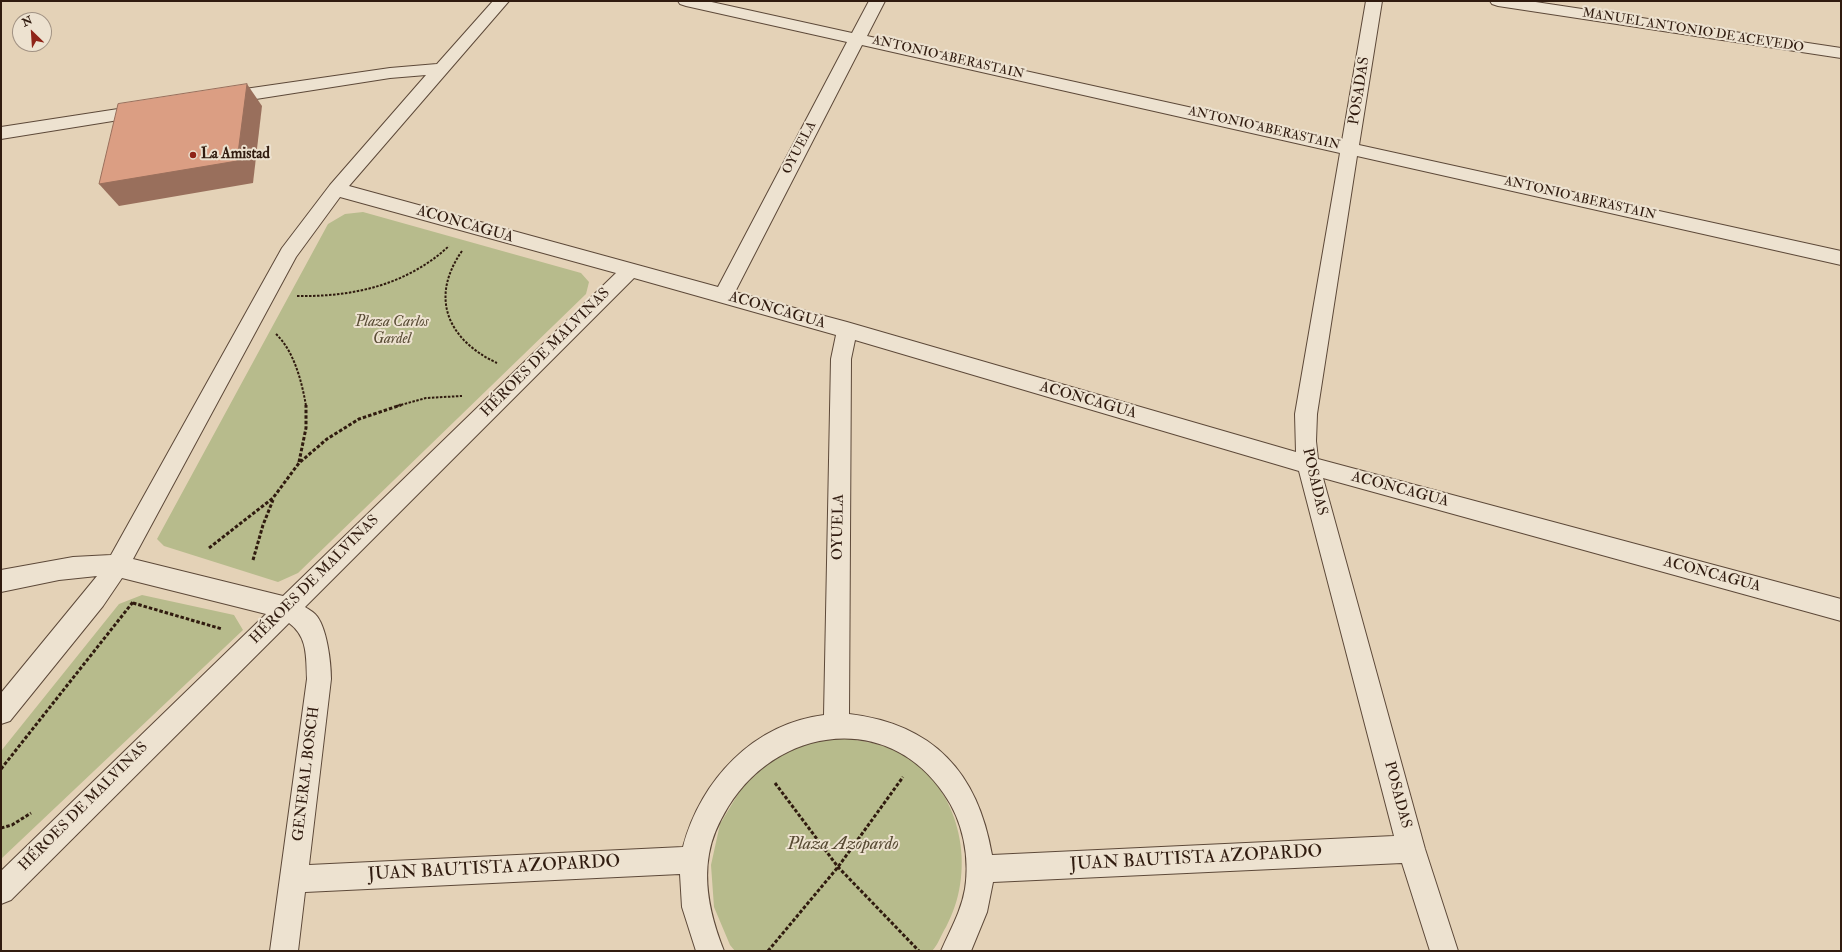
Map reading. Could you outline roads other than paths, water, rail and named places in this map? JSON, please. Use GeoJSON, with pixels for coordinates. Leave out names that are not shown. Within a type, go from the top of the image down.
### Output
{"type":"FeatureCollection","features":[{"type":"Feature","properties":{"kind":"street"},"geometry":{"type":"LineString","coordinates":[[1,712],[95,598],[117,566],[289,253],[336,189],[501,1]]}},
{"type":"Feature","properties":{"kind":"street","name":"ANTONIO ABERASTAIN"},"geometry":{"type":"LineString","coordinates":[[686,1],[858,38],[1841,258]]}},
{"type":"Feature","properties":{"kind":"street","name":"OYUELA"},"geometry":{"type":"LineString","coordinates":[[722,295],[877,1]]}},
{"type":"Feature","properties":{"kind":"street","name":"POSADAS"},"geometry":{"type":"LineString","coordinates":[[1374,1],[1306,414],[1305,441],[1308,465],[1412,849],[1444,951]]}},
{"type":"Feature","properties":{"kind":"street","name":"MANUEL ANTONIO DE ACEVEDO"},"geometry":{"type":"LineString","coordinates":[[1498,1],[1841,53]]}},
{"type":"Feature","properties":{"kind":"street"},"geometry":{"type":"LineString","coordinates":[[211,100],[390,73],[441,69]]}},
{"type":"Feature","properties":{"kind":"street"},"geometry":{"type":"LineString","coordinates":[[1,133],[157,109]]}},
{"type":"Feature","properties":{"kind":"street","name":"ACONCAGUA"},"geometry":{"type":"LineString","coordinates":[[336,189],[847,330],[1308,465],[1841,610]]}},
{"type":"Feature","properties":{"kind":"street","name":"HÉROES DE MALVINAS"},"geometry":{"type":"LineString","coordinates":[[1,890],[630,271]]}},
{"type":"Feature","properties":{"kind":"street","name":"OYUELA"},"geometry":{"type":"LineString","coordinates":[[836,725],[841,359],[847,330]]}},
{"type":"Feature","properties":{"kind":"street"},"geometry":{"type":"LineString","coordinates":[[1,581],[68,567],[96,564],[117,566],[287,608]]}},
{"type":"Feature","properties":{"kind":"street","name":"GENERAL BOSCH"},"geometry":{"type":"LineString","coordinates":[[284,951],[319,679],[318,651],[308,623],[287,608]]}},
{"type":"Feature","properties":{"kind":"street"},"geometry":{"type":"LineString","coordinates":[[710,951],[695,906],[694,860],[702,829],[715,801],[733,776],[754,756],[787,737],[808,730],[836,725],[867,727],[896,736],[922,751],[946,773],[964,801],[976,834],[980,869],[975,906],[962,941],[955,951]]}},
{"type":"Feature","properties":{"kind":"street","name":"JUAN BAUTISTA AZOPARDO"},"geometry":{"type":"LineString","coordinates":[[980,869],[1412,849]]}},
{"type":"Feature","properties":{"kind":"street","name":"JUAN BAUTISTA AZOPARDO"},"geometry":{"type":"LineString","coordinates":[[293,879],[694,860]]}},
{"type":"Feature","properties":{"kind":"place","name":"La Amistad"},"geometry":{"type":"Point","coordinates":[193,155]}},
{"type":"Feature","properties":{"kind":"park label","name":"Plaza Carlos Gardel"},"geometry":{"type":"Point","coordinates":[392,332]}},
{"type":"Feature","properties":{"kind":"park label","name":"Plaza Azopardo"},"geometry":{"type":"Point","coordinates":[843,845]}}]}
